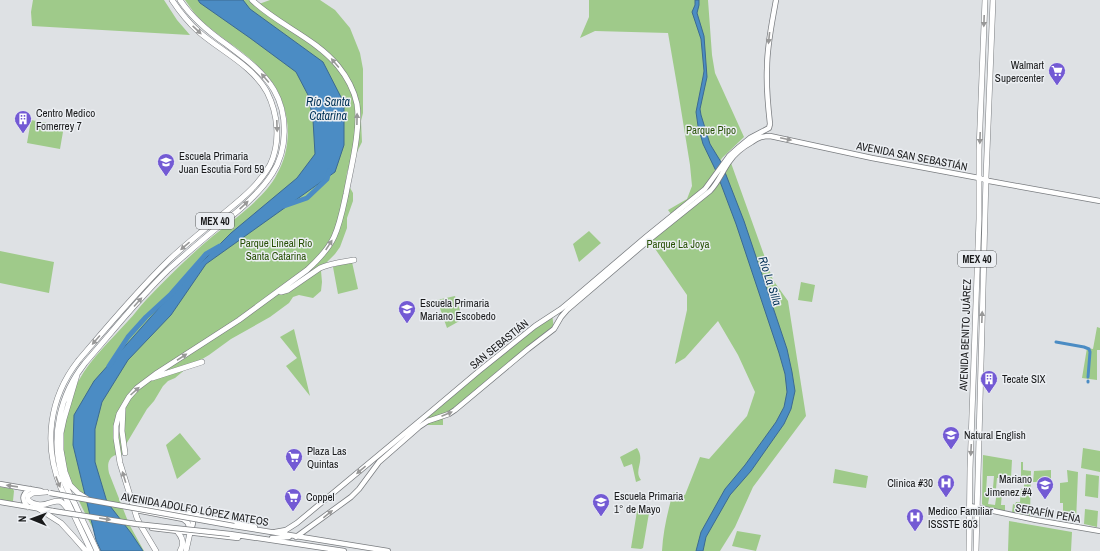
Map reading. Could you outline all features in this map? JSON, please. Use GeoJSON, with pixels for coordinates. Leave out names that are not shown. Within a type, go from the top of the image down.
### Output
{"type":"FeatureCollection","features":[{"type":"Feature","properties":{"kind":"main road","name":"MEX 40"},"geometry":{"type":"LineString","coordinates":[[91,551],[56,478],[53,467],[50,433],[53,412],[58,395],[67,376],[87,350],[160,268],[250,191],[270,164],[276,144],[276,114],[263,85],[249,70],[200,32],[185,17],[172,0]]}},
{"type":"Feature","properties":{"kind":"main road","name":"MEX 40"},"geometry":{"type":"LineString","coordinates":[[97,551],[65,485],[59,465],[57,431],[61,409],[68,389],[78,372],[95,351],[164,274],[258,192],[273,173],[281,153],[284,134],[283,115],[278,99],[267,80],[255,66],[200,23],[185,8],[180,0]]}},
{"type":"Feature","properties":{"kind":"main road"},"geometry":{"type":"LineString","coordinates":[[156,551],[148,539],[134,511],[120,463],[116,438],[119,414],[129,397],[137,388],[157,373],[240,320],[315,263],[327,249],[335,236],[341,214],[356,137],[358,117],[355,96],[344,74],[330,58],[314,44],[265,11],[252,0]]}},
{"type":"Feature","properties":{"kind":"main road"},"geometry":{"type":"LineString","coordinates":[[728,161],[739,147],[750,138],[767,129],[770,124],[767,84],[767,56],[776,0]]}},
{"type":"Feature","properties":{"kind":"main road","name":"AVENIDA BENITO JUÁREZ"},"geometry":{"type":"LineString","coordinates":[[969,551],[979,219],[980,118],[985,0]]}},
{"type":"Feature","properties":{"kind":"main road","name":"AVENIDA BENITO JUÁREZ"},"geometry":{"type":"LineString","coordinates":[[976,551],[992,0]]}},
{"type":"Feature","properties":{"kind":"main road"},"geometry":{"type":"LineString","coordinates":[[982,84],[984,112],[989,114]]}},
{"type":"Feature","properties":{"kind":"main road"},"geometry":{"type":"LineString","coordinates":[[980,118],[985,119],[988,132]]}},
{"type":"Feature","properties":{"kind":"main road","name":"AVENIDA SAN SEBASTIÁN"},"geometry":{"type":"LineString","coordinates":[[728,161],[745,146],[761,137],[770,136],[872,158],[1100,201]]}},
{"type":"Feature","properties":{"kind":"main road","name":"SAN SEBASTIÁN"},"geometry":{"type":"LineString","coordinates":[[296,537],[351,497],[379,462],[419,427],[428,421],[452,412],[554,329],[567,310],[711,187],[728,161]]}},
{"type":"Feature","properties":{"kind":"main road","name":"SAN SEBASTIÁN"},"geometry":{"type":"LineString","coordinates":[[273,532],[286,530],[297,523],[424,418],[479,370],[538,323],[569,302],[711,187]]}},
{"type":"Feature","properties":{"kind":"main road"},"geometry":{"type":"LineString","coordinates":[[979,219],[980,231],[985,233]]}},
{"type":"Feature","properties":{"kind":"main road"},"geometry":{"type":"LineString","coordinates":[[977,264],[982,264],[982,256],[984,254]]}},
{"type":"Feature","properties":{"kind":"main road"},"geometry":{"type":"LineString","coordinates":[[274,295],[288,290],[325,265],[354,260]]}},
{"type":"Feature","properties":{"kind":"main road"},"geometry":{"type":"LineString","coordinates":[[150,379],[202,362]]}},
{"type":"Feature","properties":{"kind":"main road"},"geometry":{"type":"LineString","coordinates":[[78,372],[62,429],[62,458],[70,485],[78,493],[90,500]]}},
{"type":"Feature","properties":{"kind":"main road"},"geometry":{"type":"LineString","coordinates":[[123,406],[122,431],[125,453]]}},
{"type":"Feature","properties":{"kind":"main road"},"geometry":{"type":"LineString","coordinates":[[972,416],[976,418],[979,425]]}},
{"type":"Feature","properties":{"kind":"main road","name":"AVENIDA ADOLFO LÓPEZ MATEOS"},"geometry":{"type":"LineString","coordinates":[[0,484],[296,537],[388,551]]}},
{"type":"Feature","properties":{"kind":"main road"},"geometry":{"type":"LineString","coordinates":[[28,507],[24,502],[24,497],[26,492],[30,489]]}},
{"type":"Feature","properties":{"kind":"main road"},"geometry":{"type":"LineString","coordinates":[[48,493],[31,494],[28,496],[28,500],[31,503],[39,504],[48,504],[57,501],[60,502],[64,504],[74,516]]}},
{"type":"Feature","properties":{"kind":"main road","name":"AVENIDA ADOLFO LÓPEZ MATEOS"},"geometry":{"type":"LineString","coordinates":[[0,502],[136,524],[265,538],[344,551]]}},
{"type":"Feature","properties":{"kind":"main road","name":"SERAFÍN PEÑA"},"geometry":{"type":"LineString","coordinates":[[970,506],[1026,518],[1100,531]]}},
{"type":"Feature","properties":{"kind":"main road"},"geometry":{"type":"LineString","coordinates":[[134,508],[189,514],[255,527],[264,531]]}},
{"type":"Feature","properties":{"kind":"main road"},"geometry":{"type":"LineString","coordinates":[[134,508],[142,512],[183,519],[188,523],[190,533]]}},
{"type":"Feature","properties":{"kind":"main road"},"geometry":{"type":"LineString","coordinates":[[39,509],[61,523],[86,551]]}},
{"type":"Feature","properties":{"kind":"main road"},"geometry":{"type":"LineString","coordinates":[[186,551],[193,523],[192,517],[189,514]]}},
{"type":"Feature","properties":{"kind":"main road"},"geometry":{"type":"LineString","coordinates":[[144,527],[241,538],[254,537]]}},
{"type":"Feature","properties":{"kind":"main road"},"geometry":{"type":"LineString","coordinates":[[309,528],[309,536],[311,539]]}},
{"type":"Feature","properties":{"kind":"main road"},"geometry":{"type":"LineString","coordinates":[[176,531],[183,541],[180,551]]}},
{"type":"Feature","properties":{"kind":"main road"},"geometry":{"type":"LineString","coordinates":[[265,538],[273,532]]}},
{"type":"Feature","properties":{"kind":"main road"},"geometry":{"type":"LineString","coordinates":[[265,538],[296,537]]}},
{"type":"Feature","properties":{"kind":"main road"},"geometry":{"type":"LineString","coordinates":[[148,539],[160,551]]}},
{"type":"Feature","properties":{"kind":"green space"},"geometry":{"type":"Polygon","coordinates":[[[33,0],[164,0],[177,20],[190,35],[32,26],[31,12],[33,0]]]}},
{"type":"Feature","properties":{"kind":"green space","name":"Parque Lineal Río Santa Catarina"},"geometry":{"type":"Polygon","coordinates":[[[185,0],[251,0],[259,4],[270,0],[320,0],[335,10],[350,28],[360,53],[363,69],[363,113],[361,121],[362,142],[347,172],[346,182],[353,193],[353,201],[347,218],[347,228],[340,247],[321,271],[321,291],[313,298],[299,295],[293,297],[289,303],[270,317],[231,339],[209,355],[187,368],[175,378],[168,381],[147,409],[122,451],[122,456],[118,454],[110,459],[108,464],[109,473],[129,524],[144,551],[105,551],[73,487],[65,460],[63,439],[65,421],[76,386],[95,357],[143,303],[195,251],[248,208],[272,183],[281,166],[288,140],[286,113],[278,91],[270,79],[261,68],[202,21],[185,0]]]}},
{"type":"Feature","properties":{"kind":"green space"},"geometry":{"type":"Polygon","coordinates":[[[589,0],[708,0],[712,55],[715,73],[744,137],[722,158],[714,172],[731,163],[773,280],[788,301],[806,416],[753,487],[735,527],[720,551],[662,551],[663,536],[673,492],[685,495],[700,457],[709,459],[747,416],[755,392],[738,355],[718,321],[685,358],[675,364],[687,310],[687,295],[649,240],[671,214],[668,210],[687,199],[692,186],[690,165],[668,33],[595,31],[580,38],[589,17],[589,0]]]}},
{"type":"Feature","properties":{"kind":"green space"},"geometry":{"type":"Polygon","coordinates":[[[31,120],[64,126],[60,149],[27,143],[31,120]]]}},
{"type":"Feature","properties":{"kind":"green space"},"geometry":{"type":"Polygon","coordinates":[[[589,231],[601,243],[579,262],[573,244],[589,231]]]}},
{"type":"Feature","properties":{"kind":"green space"},"geometry":{"type":"Polygon","coordinates":[[[0,251],[54,262],[49,293],[0,283],[0,251]]]}},
{"type":"Feature","properties":{"kind":"green space"},"geometry":{"type":"Polygon","coordinates":[[[352,262],[358,289],[338,294],[333,267],[352,262]]]}},
{"type":"Feature","properties":{"kind":"green space"},"geometry":{"type":"Polygon","coordinates":[[[801,282],[815,285],[812,302],[798,300],[801,282]]]}},
{"type":"Feature","properties":{"kind":"green space"},"geometry":{"type":"Polygon","coordinates":[[[455,296],[463,319],[447,328],[437,300],[455,296]]]}},
{"type":"Feature","properties":{"kind":"green space"},"geometry":{"type":"Polygon","coordinates":[[[552,314],[554,329],[458,407],[443,416],[443,425],[422,425],[419,422],[552,314]]]}},
{"type":"Feature","properties":{"kind":"green space"},"geometry":{"type":"Polygon","coordinates":[[[1097,327],[1100,328],[1100,350],[1097,350],[1097,380],[1082,378],[1087,348],[1093,349],[1097,327]]]}},
{"type":"Feature","properties":{"kind":"green space"},"geometry":{"type":"Polygon","coordinates":[[[294,329],[310,396],[286,366],[297,358],[280,337],[294,329]]]}},
{"type":"Feature","properties":{"kind":"green space"},"geometry":{"type":"Polygon","coordinates":[[[180,433],[201,459],[177,479],[166,445],[180,433]]]}},
{"type":"Feature","properties":{"kind":"green space"},"geometry":{"type":"Polygon","coordinates":[[[637,448],[640,457],[638,473],[641,480],[636,482],[632,464],[624,467],[620,457],[637,448]]]}},
{"type":"Feature","properties":{"kind":"green space"},"geometry":{"type":"Polygon","coordinates":[[[1083,448],[1100,451],[1100,472],[1081,468],[1083,448]]]}},
{"type":"Feature","properties":{"kind":"green space"},"geometry":{"type":"Polygon","coordinates":[[[983,455],[1012,460],[1011,478],[997,478],[996,489],[993,488],[994,476],[987,476],[986,492],[990,493],[988,504],[995,505],[997,492],[1002,492],[1001,505],[1005,505],[1005,511],[984,506],[982,504],[983,455]]]}},
{"type":"Feature","properties":{"kind":"green space"},"geometry":{"type":"Polygon","coordinates":[[[1021,462],[1023,462],[1023,470],[1031,471],[1030,516],[1012,512],[1013,504],[1015,505],[1016,502],[1020,502],[1021,489],[1024,488],[1024,478],[1021,478],[1021,462]]]}},
{"type":"Feature","properties":{"kind":"green space"},"geometry":{"type":"Polygon","coordinates":[[[835,469],[868,476],[866,488],[833,483],[835,469]]]}},
{"type":"Feature","properties":{"kind":"green space"},"geometry":{"type":"Polygon","coordinates":[[[1051,470],[1051,482],[1033,482],[1034,471],[1051,470]]]}},
{"type":"Feature","properties":{"kind":"green space"},"geometry":{"type":"Polygon","coordinates":[[[1067,470],[1078,472],[1076,522],[1063,520],[1063,503],[1060,503],[1060,483],[1068,482],[1067,470]]]}},
{"type":"Feature","properties":{"kind":"green space"},"geometry":{"type":"Polygon","coordinates":[[[1086,474],[1099,476],[1098,498],[1085,496],[1086,474]]]}},
{"type":"Feature","properties":{"kind":"green space"},"geometry":{"type":"Polygon","coordinates":[[[0,487],[13,489],[13,501],[0,500],[0,487]]]}},
{"type":"Feature","properties":{"kind":"green space"},"geometry":{"type":"Polygon","coordinates":[[[1085,509],[1098,511],[1097,527],[1084,524],[1085,509]]]}},
{"type":"Feature","properties":{"kind":"green space"},"geometry":{"type":"Polygon","coordinates":[[[637,511],[649,513],[643,548],[641,549],[631,548],[637,511]]]}},
{"type":"Feature","properties":{"kind":"green space"},"geometry":{"type":"Polygon","coordinates":[[[1009,521],[1072,532],[1071,551],[1008,551],[1009,521]]]}},
{"type":"Feature","properties":{"kind":"green space"},"geometry":{"type":"Polygon","coordinates":[[[737,531],[761,535],[756,551],[732,546],[737,531]]]}},
{"type":"Feature","properties":{"kind":"water","name":"Río Santa Catarina"},"geometry":{"type":"Polygon","coordinates":[[[198,0],[243,0],[250,9],[323,62],[344,103],[344,145],[335,172],[206,264],[171,315],[128,360],[102,402],[95,429],[95,462],[107,502],[143,551],[101,551],[96,540],[73,445],[74,415],[94,381],[182,282],[231,233],[297,178],[315,154],[313,120],[308,95],[296,72],[200,3],[198,0]]]}},
{"type":"Feature","properties":{"kind":"water"},"geometry":{"type":"Polygon","coordinates":[[[695,0],[699,0],[697,13],[704,36],[707,77],[700,109],[701,115],[710,144],[721,162],[744,221],[787,349],[795,391],[791,409],[784,424],[751,471],[730,495],[706,537],[703,551],[696,551],[701,532],[725,489],[745,465],[776,422],[784,407],[787,392],[785,374],[779,353],[736,224],[716,171],[703,144],[698,126],[696,112],[704,71],[701,39],[692,12],[695,5],[695,0]]]}},
{"type":"Feature","properties":{"kind":"waterway","name":"Río Santa Catarina"},"geometry":{"type":"LineString","coordinates":[[284,206],[307,198],[327,179],[329,171]]}},
{"type":"Feature","properties":{"kind":"waterway","name":"Río Santa Catarina"},"geometry":{"type":"LineString","coordinates":[[109,366],[128,337],[146,317],[171,294],[206,254],[220,246]]}},
{"type":"Feature","properties":{"kind":"waterway"},"geometry":{"type":"LineString","coordinates":[[1056,342],[1089,349],[1088,377]]}},
{"type":"Feature","properties":{"kind":"place","name":"Walmart Supercenter"},"geometry":{"type":"Point","coordinates":[1057,86]}},
{"type":"Feature","properties":{"kind":"place","name":"Centro Medico Fomerrey 7"},"geometry":{"type":"Point","coordinates":[23,134]}},
{"type":"Feature","properties":{"kind":"place","name":"Escuela Primaria Juan Escutia Ford 59"},"geometry":{"type":"Point","coordinates":[166,177]}},
{"type":"Feature","properties":{"kind":"place","name":"Escuela Primaria Mariano Escobedo"},"geometry":{"type":"Point","coordinates":[407,324]}},
{"type":"Feature","properties":{"kind":"place","name":"Tecate SIX"},"geometry":{"type":"Point","coordinates":[989,394]}},
{"type":"Feature","properties":{"kind":"place","name":"Natural English"},"geometry":{"type":"Point","coordinates":[951,450]}},
{"type":"Feature","properties":{"kind":"place","name":"Plaza Las Quintas"},"geometry":{"type":"Point","coordinates":[294,472]}},
{"type":"Feature","properties":{"kind":"place","name":"Clinica #30"},"geometry":{"type":"Point","coordinates":[946,498]}},
{"type":"Feature","properties":{"kind":"place","name":"Mariano Jimenez #4"},"geometry":{"type":"Point","coordinates":[1045,500]}},
{"type":"Feature","properties":{"kind":"place","name":"Coppel"},"geometry":{"type":"Point","coordinates":[293,512]}},
{"type":"Feature","properties":{"kind":"place","name":"Escuela Primaria 1° de Mayo"},"geometry":{"type":"Point","coordinates":[601,517]}},
{"type":"Feature","properties":{"kind":"place","name":"Medico Familiar ISSSTE 803"},"geometry":{"type":"Point","coordinates":[915,532]}},
{"type":"Feature","properties":{"kind":"park label","name":"Parque Pipo"},"geometry":{"type":"Point","coordinates":[711,130]}},
{"type":"Feature","properties":{"kind":"park label","name":"Parque La Joya"},"geometry":{"type":"Point","coordinates":[678,244]}},
{"type":"Feature","properties":{"kind":"water label","name":"Río La Silla"},"geometry":{"type":"Point","coordinates":[770,281]}}]}
